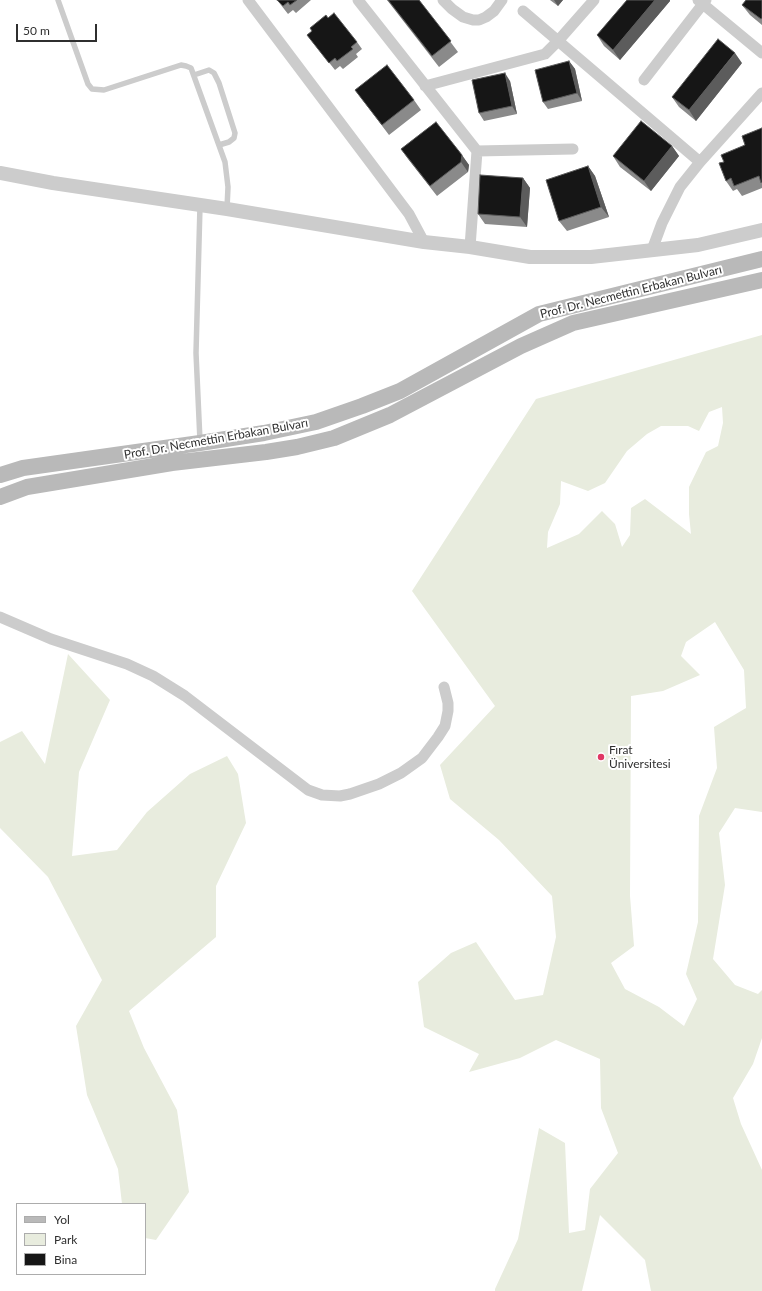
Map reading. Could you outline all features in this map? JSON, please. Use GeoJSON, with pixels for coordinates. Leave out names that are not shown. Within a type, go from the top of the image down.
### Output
{"type":"FeatureCollection","features":[{"type":"Feature","properties":{"kind":"main road","name":"Prof. Dr. Necmettin Erbakan Bulvarı"},"geometry":{"type":"LineString","coordinates":[[0,475],[23,468],[264,433],[316,422],[400,391],[539,314],[762,259]]}},
{"type":"Feature","properties":{"kind":"main road","name":"Prof. Dr. Necmettin Erbakan Bulvarı"},"geometry":{"type":"LineString","coordinates":[[0,497],[27,488],[172,463],[297,447],[334,438],[390,415],[521,346],[573,323],[762,280]]}},
{"type":"Feature","properties":{"kind":"street"},"geometry":{"type":"LineString","coordinates":[[248,0],[409,214],[424,242]]}},
{"type":"Feature","properties":{"kind":"street"},"geometry":{"type":"LineString","coordinates":[[358,0],[477,151],[470,247]]}},
{"type":"Feature","properties":{"kind":"street"},"geometry":{"type":"LineString","coordinates":[[443,0],[463,17],[479,20],[494,11],[502,0]]}},
{"type":"Feature","properties":{"kind":"street"},"geometry":{"type":"LineString","coordinates":[[425,86],[545,54],[594,0]]}},
{"type":"Feature","properties":{"kind":"street"},"geometry":{"type":"LineString","coordinates":[[644,80],[702,1],[762,52]]}},
{"type":"Feature","properties":{"kind":"street"},"geometry":{"type":"LineString","coordinates":[[523,11],[700,162]]}},
{"type":"Feature","properties":{"kind":"street"},"geometry":{"type":"LineString","coordinates":[[652,250],[662,223],[680,187],[700,162],[762,93]]}},
{"type":"Feature","properties":{"kind":"street"},"geometry":{"type":"LineString","coordinates":[[477,151],[573,149]]}},
{"type":"Feature","properties":{"kind":"street"},"geometry":{"type":"LineString","coordinates":[[0,173],[53,183],[227,209],[424,242],[470,247],[530,257],[591,257],[698,245],[762,230]]}},
{"type":"Feature","properties":{"kind":"street"},"geometry":{"type":"LineString","coordinates":[[0,617],[51,639],[127,664],[153,676],[185,696],[308,790],[322,795],[340,796],[379,784],[402,773],[422,758],[438,737],[447,719],[448,703],[444,688]]}},
{"type":"Feature","properties":{"kind":"lane"},"geometry":{"type":"LineString","coordinates":[[58,0],[88,84],[92,89],[104,90],[181,65],[191,68],[227,171],[227,209]]}},
{"type":"Feature","properties":{"kind":"lane"},"geometry":{"type":"LineString","coordinates":[[194,75],[209,70],[214,73],[219,83],[235,133],[234,138],[229,142],[219,145]]}},
{"type":"Feature","properties":{"kind":"lane"},"geometry":{"type":"LineString","coordinates":[[200,205],[196,353],[200,443]]}},
{"type":"Feature","properties":{"kind":"green space"},"geometry":{"type":"Polygon","coordinates":[[[762,335],[762,812],[735,808],[719,833],[725,885],[713,959],[735,985],[758,994],[762,990],[762,1038],[753,1064],[733,1098],[741,1124],[762,1170],[762,1291],[651,1291],[645,1260],[600,1215],[582,1291],[495,1291],[518,1239],[539,1128],[565,1143],[569,1233],[585,1230],[590,1189],[618,1153],[601,1108],[600,1059],[556,1040],[520,1058],[469,1072],[479,1054],[424,1027],[418,982],[451,953],[476,942],[515,1000],[543,995],[556,937],[552,896],[499,840],[450,799],[440,765],[495,706],[412,591],[536,399],[762,335]],[[722,407],[709,412],[699,431],[688,426],[661,426],[647,434],[627,451],[605,483],[588,491],[561,481],[560,504],[548,532],[547,548],[579,534],[602,511],[615,524],[622,547],[630,535],[631,508],[645,499],[691,534],[689,487],[706,452],[718,446],[723,423],[722,407]],[[715,622],[686,642],[681,656],[700,675],[663,691],[631,696],[630,896],[634,946],[611,963],[625,989],[659,1007],[684,1026],[697,999],[686,974],[698,922],[699,816],[717,768],[714,727],[746,708],[744,670],[715,622]]]}},
{"type":"Feature","properties":{"kind":"green space"},"geometry":{"type":"Polygon","coordinates":[[[68,654],[110,700],[79,772],[72,856],[117,850],[147,812],[190,774],[227,756],[238,774],[246,823],[216,886],[216,937],[129,1011],[144,1048],[177,1110],[189,1192],[156,1240],[146,1238],[146,1203],[122,1203],[118,1169],[87,1095],[76,1026],[102,980],[48,877],[0,828],[0,742],[22,731],[45,764],[68,654]]]}},
{"type":"Feature","properties":{"kind":"building"},"geometry":{"type":"Polygon","coordinates":[[[277,0],[297,0],[290,5],[288,2],[283,6],[277,0]]]}},
{"type":"Feature","properties":{"kind":"building"},"geometry":{"type":"Polygon","coordinates":[[[388,0],[419,0],[451,41],[432,56],[388,0]]]}},
{"type":"Feature","properties":{"kind":"building"},"geometry":{"type":"Polygon","coordinates":[[[627,0],[655,0],[613,50],[597,35],[627,0]]]}},
{"type":"Feature","properties":{"kind":"building"},"geometry":{"type":"Polygon","coordinates":[[[746,0],[762,0],[761,19],[742,5],[746,0]]]}},
{"type":"Feature","properties":{"kind":"building"},"geometry":{"type":"Polygon","coordinates":[[[334,13],[357,42],[351,47],[353,49],[337,61],[335,58],[329,63],[307,35],[312,31],[310,28],[326,15],[328,18],[334,13]]]}},
{"type":"Feature","properties":{"kind":"building"},"geometry":{"type":"Polygon","coordinates":[[[718,39],[735,53],[689,110],[672,97],[718,39]]]}},
{"type":"Feature","properties":{"kind":"building"},"geometry":{"type":"Polygon","coordinates":[[[569,61],[577,93],[543,102],[535,70],[569,61]]]}},
{"type":"Feature","properties":{"kind":"building"},"geometry":{"type":"Polygon","coordinates":[[[387,65],[414,100],[382,125],[355,90],[387,65]]]}},
{"type":"Feature","properties":{"kind":"building"},"geometry":{"type":"Polygon","coordinates":[[[505,73],[512,106],[479,113],[472,80],[505,73]]]}},
{"type":"Feature","properties":{"kind":"building"},"geometry":{"type":"Polygon","coordinates":[[[641,121],[672,146],[644,181],[613,156],[641,121]]]}},
{"type":"Feature","properties":{"kind":"building"},"geometry":{"type":"Polygon","coordinates":[[[436,122],[462,155],[461,162],[430,186],[401,149],[436,122]]]}},
{"type":"Feature","properties":{"kind":"building"},"geometry":{"type":"Polygon","coordinates":[[[762,128],[762,182],[761,183],[759,176],[734,186],[731,178],[726,181],[719,163],[724,162],[721,155],[745,145],[742,136],[762,128]]]}},
{"type":"Feature","properties":{"kind":"building"},"geometry":{"type":"Polygon","coordinates":[[[588,166],[601,207],[559,221],[546,180],[588,166]]]}},
{"type":"Feature","properties":{"kind":"building"},"geometry":{"type":"Polygon","coordinates":[[[480,175],[523,178],[520,217],[478,214],[480,175]]]}},
{"type":"Feature","properties":{"kind":"place","name":"Fırat Üniversitesi"},"geometry":{"type":"Point","coordinates":[601,757]}}]}
